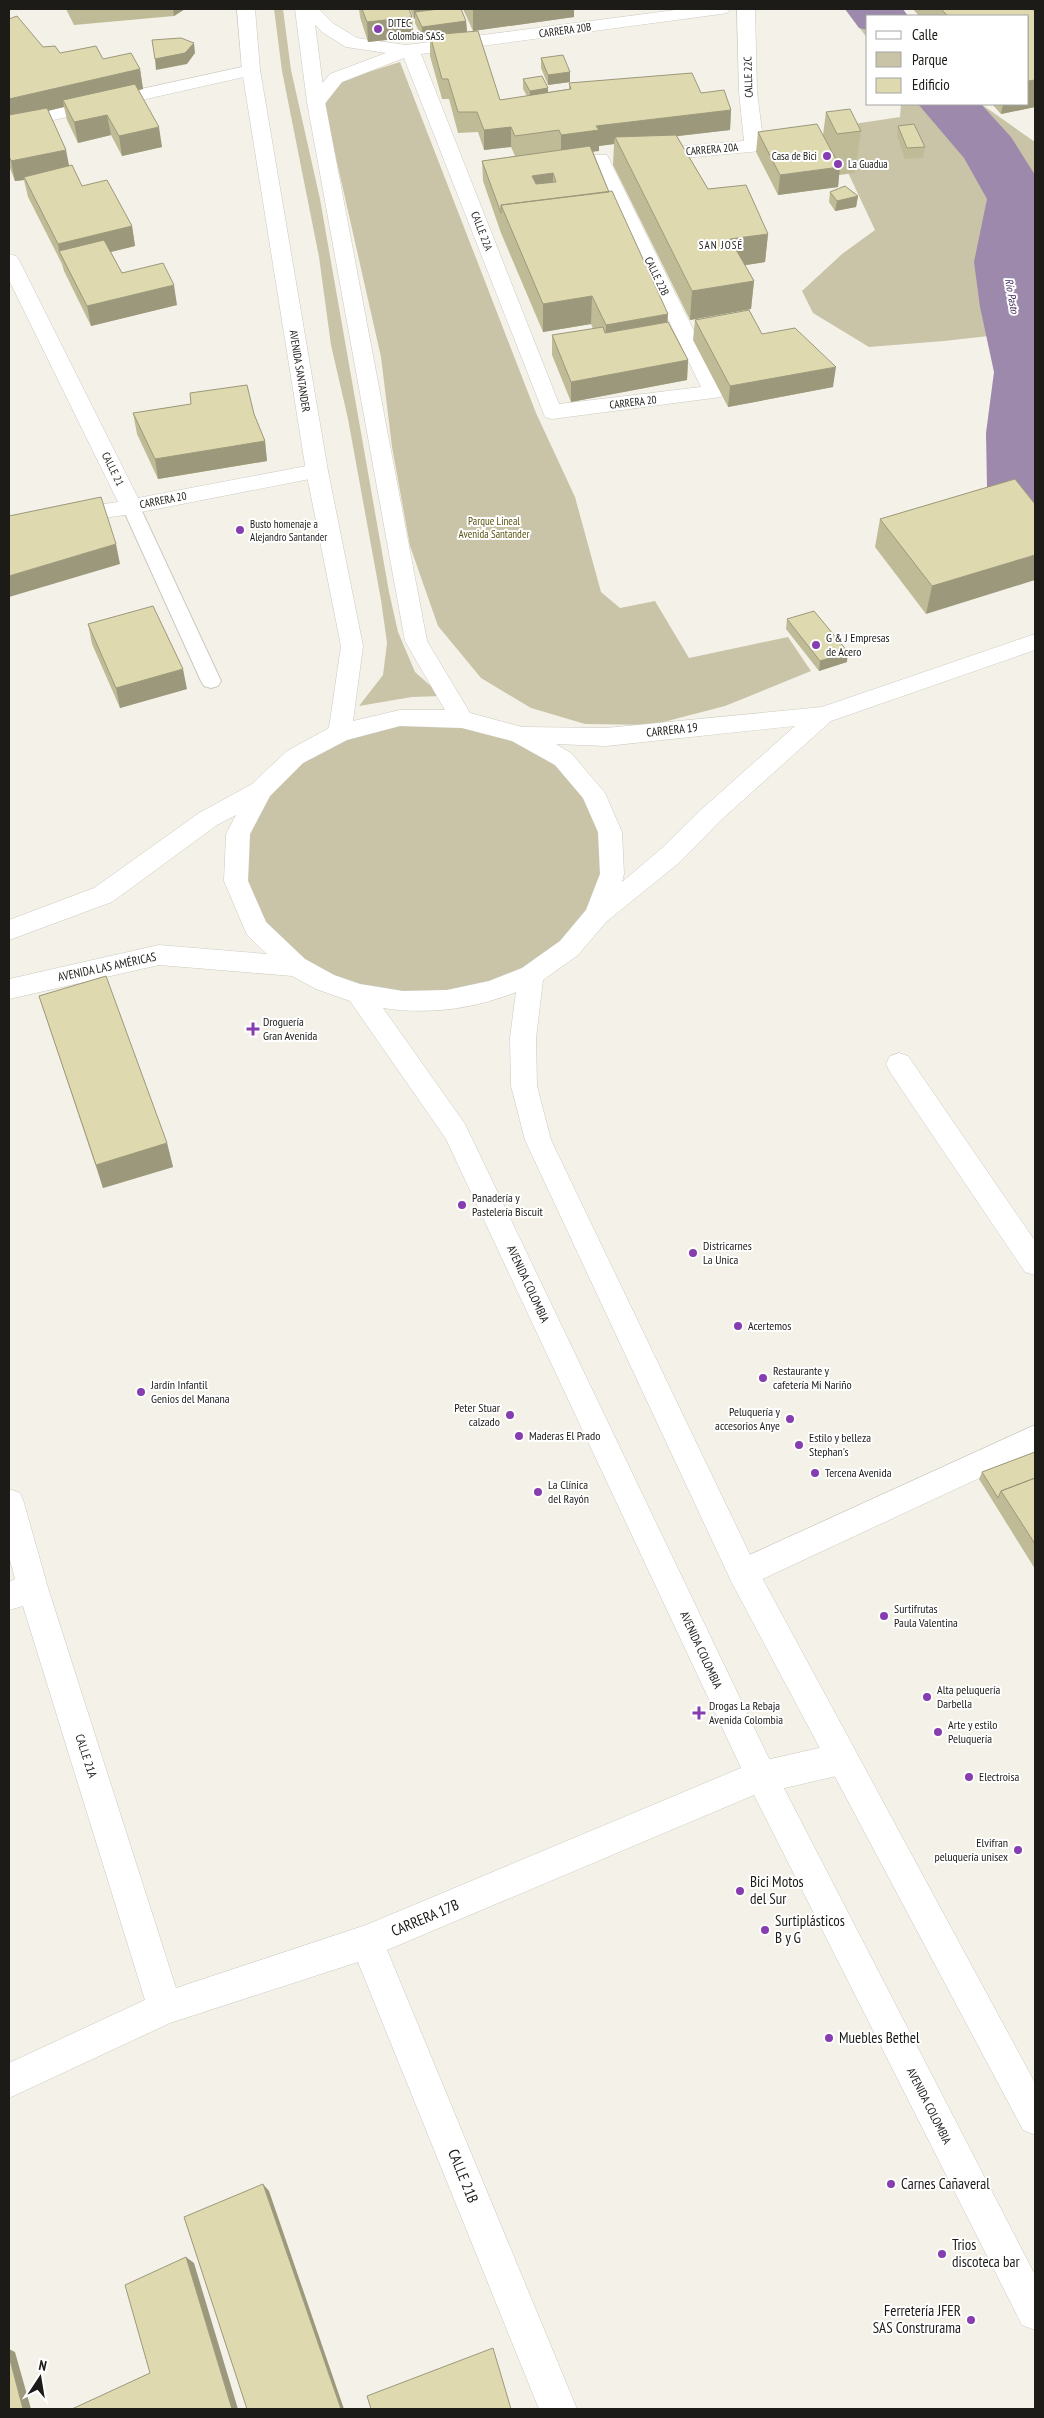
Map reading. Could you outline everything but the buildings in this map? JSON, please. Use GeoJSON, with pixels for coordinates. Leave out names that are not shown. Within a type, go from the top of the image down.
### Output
{"type":"FeatureCollection","features":[{"type":"Feature","properties":{"kind":"street","name":"AVENIDA SANTANDER"},"geometry":{"type":"LineString","coordinates":[[246,9],[250,70],[317,471],[352,646],[340,732]]}},
{"type":"Feature","properties":{"kind":"street"},"geometry":{"type":"LineString","coordinates":[[304,9],[316,102],[416,642],[462,719]]}},
{"type":"Feature","properties":{"kind":"street","name":"CARRERA 20B"},"geometry":{"type":"LineString","coordinates":[[309,9],[328,28],[352,43],[410,50]]}},
{"type":"Feature","properties":{"kind":"street","name":"CARRERA 20B"},"geometry":{"type":"LineString","coordinates":[[316,102],[336,78],[410,50],[721,9]]}},
{"type":"Feature","properties":{"kind":"street","name":"CALLE 22C"},"geometry":{"type":"LineString","coordinates":[[746,9],[748,92],[754,145]]}},
{"type":"Feature","properties":{"kind":"street","name":"CALLE 22A"},"geometry":{"type":"LineString","coordinates":[[410,50],[469,173],[552,412]]}},
{"type":"Feature","properties":{"kind":"street"},"geometry":{"type":"LineString","coordinates":[[9,124],[250,70]]}},
{"type":"Feature","properties":{"kind":"street","name":"CARRERA 20A"},"geometry":{"type":"LineString","coordinates":[[608,159],[816,140]]}},
{"type":"Feature","properties":{"kind":"street","name":"CALLE 22B"},"geometry":{"type":"LineString","coordinates":[[608,159],[714,392]]}},
{"type":"Feature","properties":{"kind":"street","name":"CALLE 21"},"geometry":{"type":"LineString","coordinates":[[10,266],[131,506]]}},
{"type":"Feature","properties":{"kind":"street","name":"CARRERA 20"},"geometry":{"type":"LineString","coordinates":[[552,412],[714,392]]}},
{"type":"Feature","properties":{"kind":"street","name":"CARRERA 20"},"geometry":{"type":"LineString","coordinates":[[9,525],[131,506],[317,471]]}},
{"type":"Feature","properties":{"kind":"street","name":"CARRERA 19"},"geometry":{"type":"LineString","coordinates":[[520,735],[606,737],[823,715],[1035,642]]}},
{"type":"Feature","properties":{"kind":"street","name":"CARRERA 19"},"geometry":{"type":"LineString","coordinates":[[597,915],[671,855],[712,814],[823,715]]}},
{"type":"Feature","properties":{"kind":"street"},"geometry":{"type":"LineString","coordinates":[[9,930],[104,896],[208,819],[261,790],[295,757],[340,732],[400,718],[462,719],[520,735],[563,759],[593,792],[610,832],[612,874],[597,915],[569,948],[532,975],[492,991],[447,1000],[402,1001],[359,994],[325,982],[296,966],[256,928],[236,881],[238,834],[261,790]]}},
{"type":"Feature","properties":{"kind":"street","name":"AVENIDA LAS AMÉRICAS"},"geometry":{"type":"LineString","coordinates":[[9,989],[159,955],[296,966]]}},
{"type":"Feature","properties":{"kind":"street"},"geometry":{"type":"LineString","coordinates":[[532,975],[523,1038],[524,1086],[538,1140],[743,1573],[1035,2118]]}},
{"type":"Feature","properties":{"kind":"street","name":"AVENIDA COLOMBIA"},"geometry":{"type":"LineString","coordinates":[[359,994],[456,1132],[762,1778],[1035,2312]]}},
{"type":"Feature","properties":{"kind":"street"},"geometry":{"type":"LineString","coordinates":[[899,1064],[1035,1263]]}},
{"type":"Feature","properties":{"kind":"street"},"geometry":{"type":"LineString","coordinates":[[743,1573],[1035,1438]]}},
{"type":"Feature","properties":{"kind":"street","name":"CALLE 21A"},"geometry":{"type":"LineString","coordinates":[[9,1503],[21,1592],[165,2008]]}},
{"type":"Feature","properties":{"kind":"street","name":"CARRERA 17B"},"geometry":{"type":"LineString","coordinates":[[9,2081],[165,2008],[368,1942],[753,1779],[841,1759]]}},
{"type":"Feature","properties":{"kind":"street","name":"CALLE 21B"},"geometry":{"type":"LineString","coordinates":[[368,1942],[558,2409]]}},
{"type":"Feature","properties":{"kind":"lane","name":"CALLE 21"},"geometry":{"type":"LineString","coordinates":[[131,506],[211,681]]}},
{"type":"Feature","properties":{"kind":"green space"},"geometry":{"type":"Polygon","coordinates":[[[274,9],[283,9],[291,70],[320,199],[389,592],[398,632],[415,672],[442,696],[412,697],[359,706],[383,675],[387,643],[348,419],[331,345],[319,257],[282,71],[274,9]]]}},
{"type":"Feature","properties":{"kind":"green space"},"geometry":{"type":"Polygon","coordinates":[[[878,9],[899,9],[904,15],[866,15],[866,36],[849,14],[878,9]]]}},
{"type":"Feature","properties":{"kind":"green space","name":"Parque Lineal Avenida Santander"},"geometry":{"type":"Polygon","coordinates":[[[400,62],[536,413],[575,497],[601,592],[620,608],[655,601],[689,658],[788,637],[811,671],[725,706],[652,725],[585,724],[531,708],[481,678],[438,626],[410,546],[392,447],[381,357],[324,105],[340,81],[400,62]]]}},
{"type":"Feature","properties":{"kind":"green space"},"geometry":{"type":"Polygon","coordinates":[[[901,105],[982,105],[1035,142],[1035,331],[869,347],[813,313],[802,291],[842,254],[875,230],[827,128],[900,117],[901,105]]]}},
{"type":"Feature","properties":{"kind":"green space"},"geometry":{"type":"Polygon","coordinates":[[[403,722],[462,722],[519,737],[566,765],[596,806],[606,881],[586,920],[529,971],[449,993],[383,995],[323,975],[278,940],[249,896],[244,848],[258,801],[293,764],[342,735],[403,722]]]}},
{"type":"Feature","properties":{"kind":"waterway","name":"Río Pasto"},"geometry":{"type":"LineString","coordinates":[[873,9],[878,15]]}},
{"type":"Feature","properties":{"kind":"waterway","name":"Río Pasto"},"geometry":{"type":"LineString","coordinates":[[949,105],[990,150],[1018,199],[1006,262],[1012,307],[1027,372],[1020,433],[1022,487],[1035,508]]}},
{"type":"Feature","properties":{"kind":"place","name":"DITEC Colombia SASs"},"geometry":{"type":"Point","coordinates":[378,29]}},
{"type":"Feature","properties":{"kind":"place","name":"Casa de Bici"},"geometry":{"type":"Point","coordinates":[827,156]}},
{"type":"Feature","properties":{"kind":"place","name":"La Guadua"},"geometry":{"type":"Point","coordinates":[838,164]}},
{"type":"Feature","properties":{"kind":"place","name":"Busto homenaje a Alejandro Santander"},"geometry":{"type":"Point","coordinates":[240,530]}},
{"type":"Feature","properties":{"kind":"place","name":"G & J Empresas de Acero"},"geometry":{"type":"Point","coordinates":[816,645]}},
{"type":"Feature","properties":{"kind":"place","name":"Droguería Gran Avenida"},"geometry":{"type":"Point","coordinates":[253,1029]}},
{"type":"Feature","properties":{"kind":"place","name":"Panadería y Pastelería Biscuit"},"geometry":{"type":"Point","coordinates":[462,1205]}},
{"type":"Feature","properties":{"kind":"place","name":"Districarnes La Unica"},"geometry":{"type":"Point","coordinates":[693,1253]}},
{"type":"Feature","properties":{"kind":"place","name":"Acertemos"},"geometry":{"type":"Point","coordinates":[738,1326]}},
{"type":"Feature","properties":{"kind":"place","name":"Restaurante y cafetería Mi Nariño"},"geometry":{"type":"Point","coordinates":[763,1378]}},
{"type":"Feature","properties":{"kind":"place","name":"Jardín Infantil Genios del Manana"},"geometry":{"type":"Point","coordinates":[141,1392]}},
{"type":"Feature","properties":{"kind":"place","name":"Peter Stuar calzado"},"geometry":{"type":"Point","coordinates":[510,1415]}},
{"type":"Feature","properties":{"kind":"place","name":"Peluquería y accesorios Anye"},"geometry":{"type":"Point","coordinates":[790,1419]}},
{"type":"Feature","properties":{"kind":"place","name":"Maderas El Prado"},"geometry":{"type":"Point","coordinates":[519,1436]}},
{"type":"Feature","properties":{"kind":"place","name":"Estilo y belleza Stephan's"},"geometry":{"type":"Point","coordinates":[799,1445]}},
{"type":"Feature","properties":{"kind":"place","name":"Tercena Avenida"},"geometry":{"type":"Point","coordinates":[815,1473]}},
{"type":"Feature","properties":{"kind":"place","name":"La Clínica del Rayón"},"geometry":{"type":"Point","coordinates":[538,1492]}},
{"type":"Feature","properties":{"kind":"place","name":"Surtifrutas Paula Valentina"},"geometry":{"type":"Point","coordinates":[884,1616]}},
{"type":"Feature","properties":{"kind":"place","name":"Alta peluquería Darbella"},"geometry":{"type":"Point","coordinates":[927,1697]}},
{"type":"Feature","properties":{"kind":"place","name":"Drogas La Rebaja Avenida Colombia"},"geometry":{"type":"Point","coordinates":[699,1713]}},
{"type":"Feature","properties":{"kind":"place","name":"Arte y estilo Peluquería"},"geometry":{"type":"Point","coordinates":[938,1732]}},
{"type":"Feature","properties":{"kind":"place","name":"Electroisa"},"geometry":{"type":"Point","coordinates":[969,1777]}},
{"type":"Feature","properties":{"kind":"place","name":"Elvifran peluquería unisex"},"geometry":{"type":"Point","coordinates":[1018,1850]}},
{"type":"Feature","properties":{"kind":"place","name":"Bici Motos del Sur"},"geometry":{"type":"Point","coordinates":[740,1891]}},
{"type":"Feature","properties":{"kind":"place","name":"Surtiplásticos B y G"},"geometry":{"type":"Point","coordinates":[765,1930]}},
{"type":"Feature","properties":{"kind":"place","name":"Muebles Bethel"},"geometry":{"type":"Point","coordinates":[829,2038]}},
{"type":"Feature","properties":{"kind":"place","name":"Carnes Cañaveral"},"geometry":{"type":"Point","coordinates":[891,2184]}},
{"type":"Feature","properties":{"kind":"place","name":"Trios discoteca bar"},"geometry":{"type":"Point","coordinates":[942,2254]}},
{"type":"Feature","properties":{"kind":"place","name":"Ferretería JFER SAS Construrama"},"geometry":{"type":"Point","coordinates":[971,2320]}},
{"type":"Feature","properties":{"kind":"district","name":"SAN JOSÉ"},"geometry":{"type":"Point","coordinates":[721,245]}}]}
